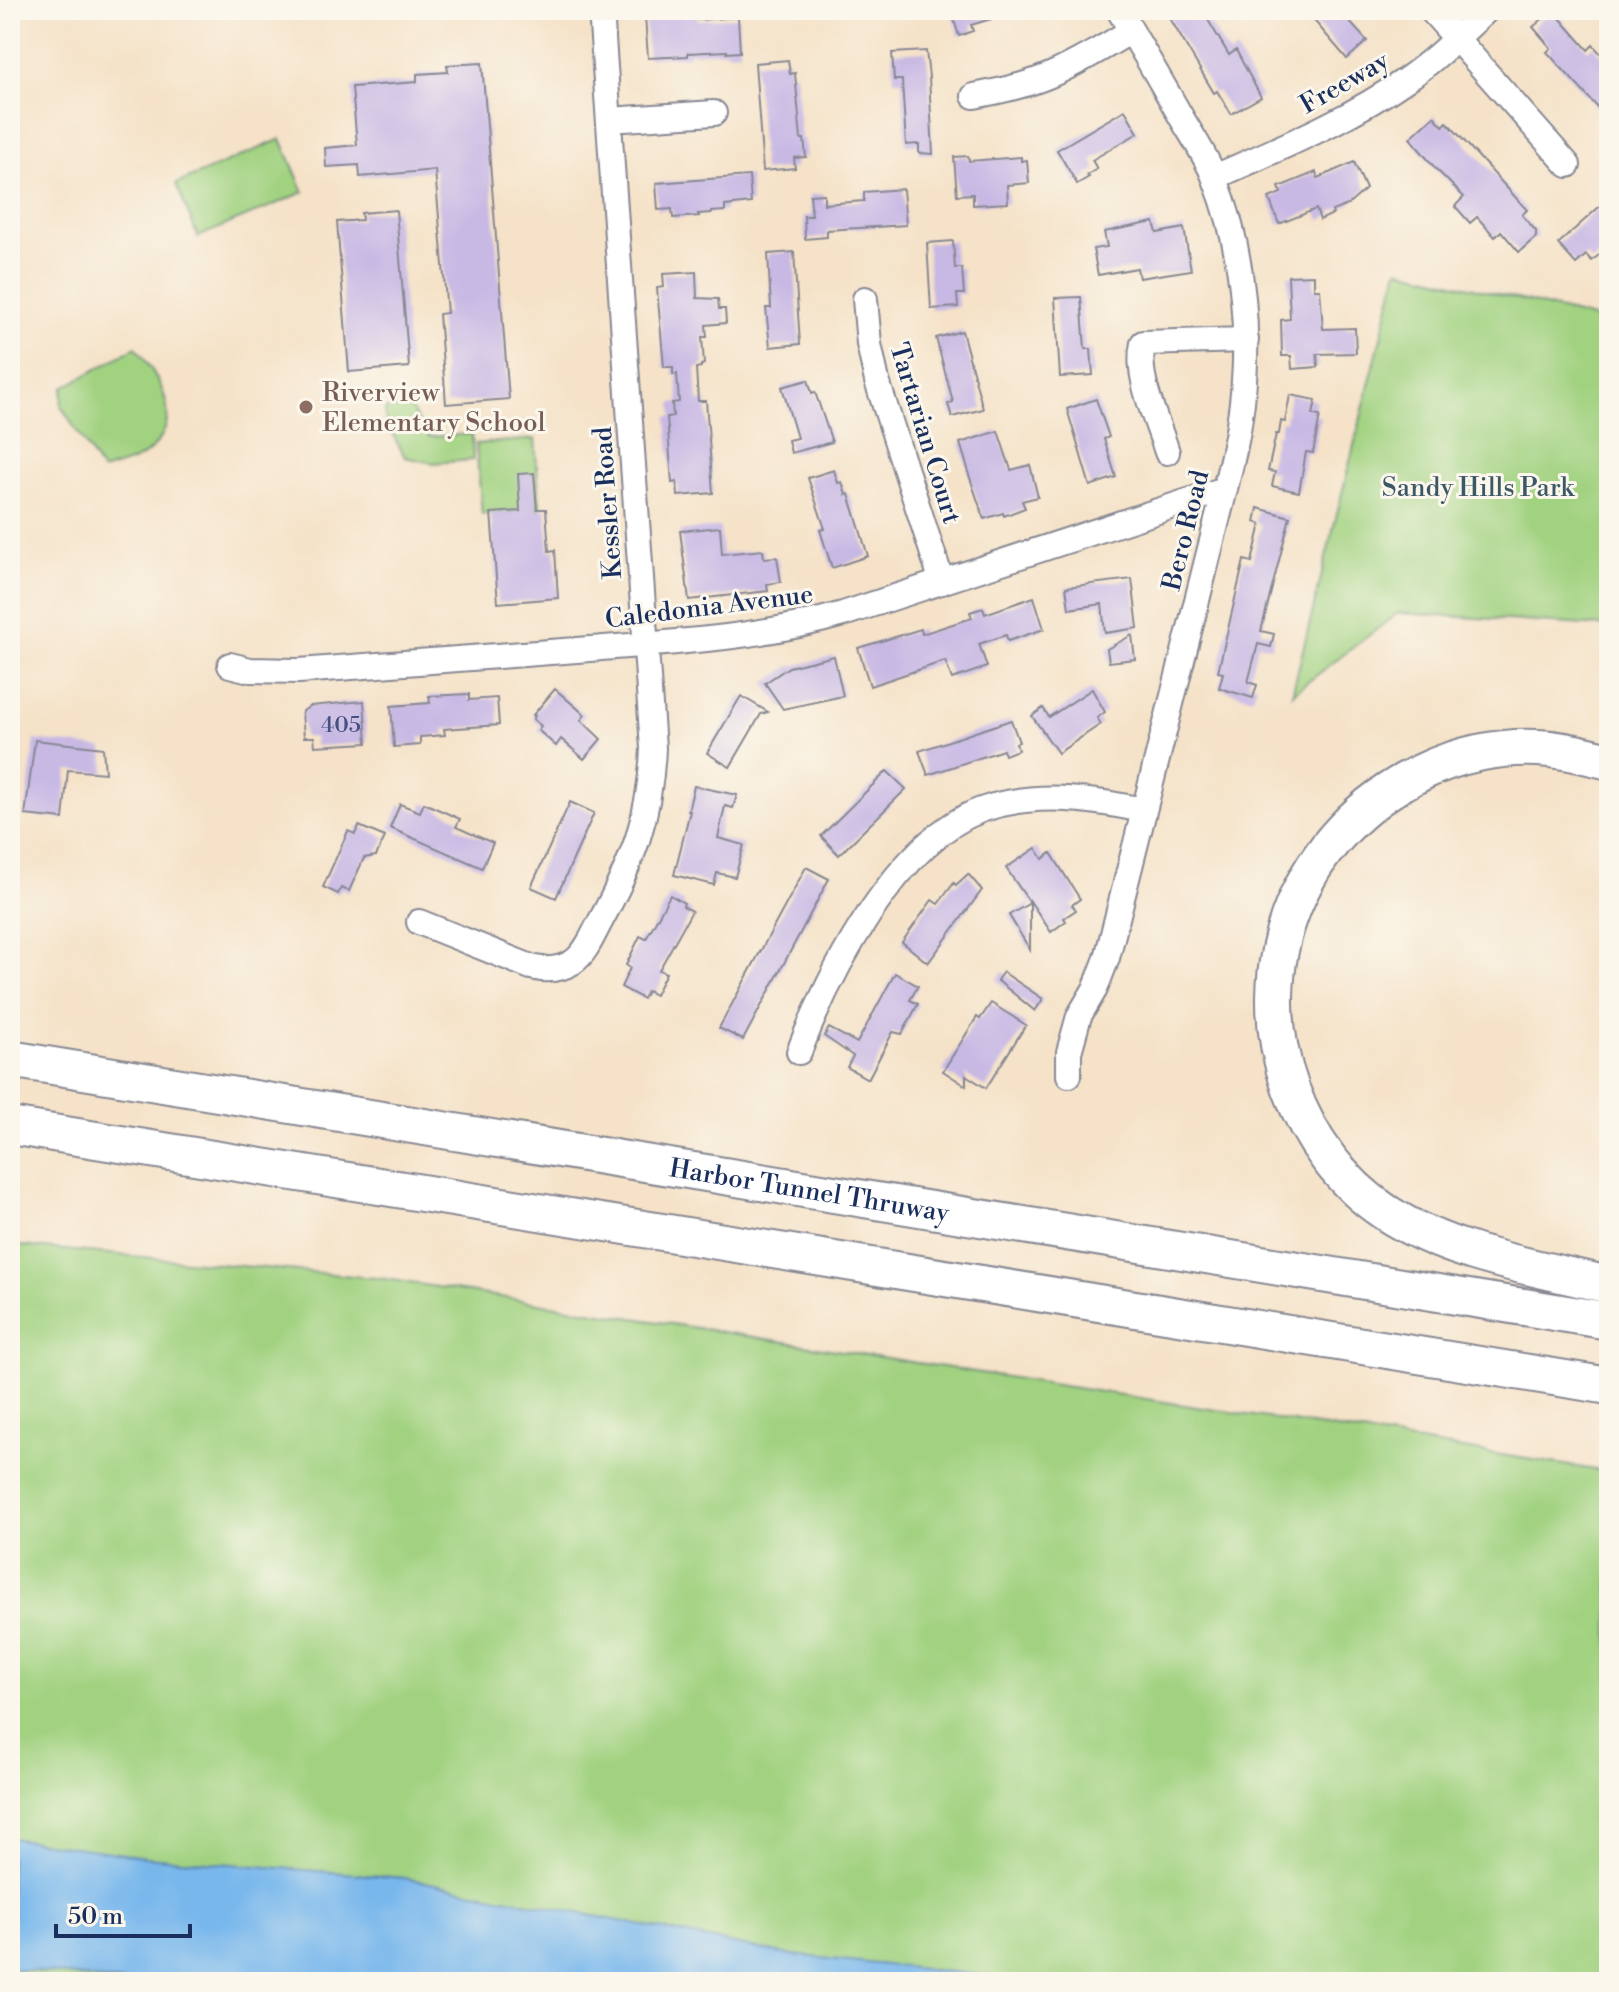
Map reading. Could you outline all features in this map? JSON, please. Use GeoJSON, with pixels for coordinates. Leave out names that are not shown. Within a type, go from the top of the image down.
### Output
{"type":"FeatureCollection","features":[{"type":"Feature","properties":{"kind":"highway"},"geometry":{"type":"LineString","coordinates":[[1609,761],[1537,748],[1482,752],[1431,767],[1379,796],[1357,814],[1323,851],[1304,883],[1282,938],[1274,1010],[1280,1055],[1306,1125],[1341,1174],[1362,1194],[1410,1226],[1461,1248],[1609,1285]]}},
{"type":"Feature","properties":{"kind":"highway","name":"Harbor Tunnel Thruway"},"geometry":{"type":"LineString","coordinates":[[10,1059],[1609,1321]]}},
{"type":"Feature","properties":{"kind":"highway"},"geometry":{"type":"LineString","coordinates":[[10,1126],[1609,1386]]}},
{"type":"Feature","properties":{"kind":"street","name":"Kessler Road"},"geometry":{"type":"LineString","coordinates":[[419,922],[543,970],[563,967],[575,961],[585,949],[627,870],[643,824],[652,779],[653,748],[601,10]]}},
{"type":"Feature","properties":{"kind":"street"},"geometry":{"type":"LineString","coordinates":[[1431,10],[1568,165]]}},
{"type":"Feature","properties":{"kind":"street","name":"Freeway"},"geometry":{"type":"LineString","coordinates":[[1215,177],[1303,138],[1407,79],[1487,10]]}},
{"type":"Feature","properties":{"kind":"street"},"geometry":{"type":"LineString","coordinates":[[974,96],[1011,88],[1076,64],[1125,20]]}},
{"type":"Feature","properties":{"kind":"street","name":"Bero Road"},"geometry":{"type":"LineString","coordinates":[[1069,1075],[1073,1033],[1107,958],[1225,489],[1245,383],[1242,280],[1225,207],[1215,177],[1125,20]]}},
{"type":"Feature","properties":{"kind":"street"},"geometry":{"type":"LineString","coordinates":[[609,120],[714,113]]}},
{"type":"Feature","properties":{"kind":"street","name":"Tartarian Court"},"geometry":{"type":"LineString","coordinates":[[865,299],[869,344],[877,381],[942,582]]}},
{"type":"Feature","properties":{"kind":"street"},"geometry":{"type":"LineString","coordinates":[[1167,452],[1141,368],[1143,343],[1246,340]]}},
{"type":"Feature","properties":{"kind":"street","name":"Caledonia Avenue"},"geometry":{"type":"LineString","coordinates":[[230,665],[250,670],[299,671],[738,636],[810,624],[1225,489]]}},
{"type":"Feature","properties":{"kind":"street"},"geometry":{"type":"LineString","coordinates":[[799,1052],[828,986],[866,919],[912,858],[932,839],[958,821],[982,810],[1010,803],[1041,799],[1094,800],[1143,810]]}},
{"type":"Feature","properties":{"kind":"green space"},"geometry":{"type":"Polygon","coordinates":[[[281,139],[304,192],[198,237],[176,184],[281,139]]]}},
{"type":"Feature","properties":{"kind":"green space","name":"Sandy Hills Park"},"geometry":{"type":"Polygon","coordinates":[[[1398,269],[1609,322],[1609,633],[1602,626],[1398,613],[1292,694],[1398,269]]]}},
{"type":"Feature","properties":{"kind":"green space"},"geometry":{"type":"Polygon","coordinates":[[[136,347],[153,372],[165,399],[166,426],[160,439],[148,452],[102,471],[61,406],[63,388],[136,347]]]}},
{"type":"Feature","properties":{"kind":"green space"},"geometry":{"type":"Polygon","coordinates":[[[409,406],[429,437],[472,434],[473,460],[433,463],[405,457],[386,422],[385,409],[409,406]]]}},
{"type":"Feature","properties":{"kind":"green space"},"geometry":{"type":"Polygon","coordinates":[[[535,439],[540,509],[482,514],[476,444],[535,439]]]}},
{"type":"Feature","properties":{"kind":"green space"},"geometry":{"type":"Polygon","coordinates":[[[10,1245],[386,1279],[1609,1472],[1609,1982],[10,1982],[10,1245]]]}},
{"type":"Feature","properties":{"kind":"water"},"geometry":{"type":"Polygon","coordinates":[[[10,1838],[146,1857],[405,1878],[784,1954],[1045,1982],[123,1982],[10,1968],[10,1838]]]}},
{"type":"Feature","properties":{"kind":"building"},"geometry":{"type":"Polygon","coordinates":[[[951,10],[1008,10],[1008,14],[971,25],[973,31],[959,36],[951,10]]]}},
{"type":"Feature","properties":{"kind":"building"},"geometry":{"type":"Polygon","coordinates":[[[1165,10],[1202,10],[1229,55],[1236,50],[1261,97],[1231,114],[1217,91],[1214,93],[1165,10]]]}},
{"type":"Feature","properties":{"kind":"building"},"geometry":{"type":"Polygon","coordinates":[[[1305,10],[1339,10],[1367,41],[1347,59],[1305,10]]]}},
{"type":"Feature","properties":{"kind":"building"},"geometry":{"type":"Polygon","coordinates":[[[1553,10],[1588,50],[1593,45],[1609,63],[1609,120],[1547,52],[1551,48],[1533,27],[1553,10]]]}},
{"type":"Feature","properties":{"kind":"building"},"geometry":{"type":"Polygon","coordinates":[[[697,13],[698,20],[738,17],[740,52],[648,58],[645,16],[697,13]]]}},
{"type":"Feature","properties":{"kind":"building"},"geometry":{"type":"Polygon","coordinates":[[[926,51],[933,154],[919,153],[919,144],[906,145],[902,80],[894,80],[892,53],[926,51]]]}},
{"type":"Feature","properties":{"kind":"building"},"geometry":{"type":"Polygon","coordinates":[[[788,60],[790,74],[795,73],[801,139],[804,139],[806,157],[794,158],[795,168],[763,171],[755,63],[788,60]]]}},
{"type":"Feature","properties":{"kind":"building"},"geometry":{"type":"Polygon","coordinates":[[[482,63],[509,399],[446,404],[439,314],[447,313],[435,170],[360,177],[359,165],[326,167],[325,148],[357,145],[352,87],[417,82],[417,74],[448,72],[447,65],[482,63]]]}},
{"type":"Feature","properties":{"kind":"building"},"geometry":{"type":"Polygon","coordinates":[[[1125,110],[1138,133],[1092,160],[1097,169],[1077,184],[1057,150],[1125,110]]]}},
{"type":"Feature","properties":{"kind":"building"},"geometry":{"type":"Polygon","coordinates":[[[1434,116],[1443,126],[1447,122],[1527,210],[1522,215],[1536,231],[1536,237],[1519,252],[1501,231],[1495,237],[1477,217],[1470,223],[1455,206],[1464,197],[1410,138],[1434,116]]]}},
{"type":"Feature","properties":{"kind":"building"},"geometry":{"type":"Polygon","coordinates":[[[968,156],[969,161],[1021,157],[1021,161],[1027,160],[1029,183],[1007,185],[1008,203],[973,205],[973,194],[957,195],[954,157],[968,156]]]}},
{"type":"Feature","properties":{"kind":"building"},"geometry":{"type":"Polygon","coordinates":[[[1354,162],[1366,189],[1348,205],[1320,220],[1316,209],[1279,224],[1269,198],[1281,193],[1279,187],[1316,172],[1318,178],[1354,162]]]}},
{"type":"Feature","properties":{"kind":"building"},"geometry":{"type":"Polygon","coordinates":[[[749,176],[751,203],[725,206],[725,211],[699,216],[673,218],[672,209],[658,210],[656,183],[749,176]]]}},
{"type":"Feature","properties":{"kind":"building"},"geometry":{"type":"Polygon","coordinates":[[[903,189],[906,225],[827,230],[827,237],[805,239],[804,216],[812,216],[810,195],[824,194],[824,204],[864,201],[864,192],[903,189]]]}},
{"type":"Feature","properties":{"kind":"building"},"geometry":{"type":"Polygon","coordinates":[[[1609,198],[1609,246],[1592,261],[1586,255],[1576,264],[1558,244],[1609,198]]]}},
{"type":"Feature","properties":{"kind":"building"},"geometry":{"type":"Polygon","coordinates":[[[396,210],[409,367],[349,372],[337,222],[362,220],[361,213],[396,210]]]}},
{"type":"Feature","properties":{"kind":"building"},"geometry":{"type":"Polygon","coordinates":[[[1154,222],[1157,233],[1184,228],[1191,270],[1139,278],[1137,268],[1098,275],[1093,249],[1107,247],[1104,232],[1154,222]]]}},
{"type":"Feature","properties":{"kind":"building"},"geometry":{"type":"Polygon","coordinates":[[[953,241],[955,268],[962,268],[964,294],[957,294],[958,307],[931,309],[927,243],[953,241]]]}},
{"type":"Feature","properties":{"kind":"building"},"geometry":{"type":"Polygon","coordinates":[[[794,252],[800,344],[770,347],[766,308],[771,308],[768,254],[794,252]]]}},
{"type":"Feature","properties":{"kind":"building"},"geometry":{"type":"Polygon","coordinates":[[[696,272],[697,298],[718,299],[719,309],[725,309],[726,323],[706,325],[707,337],[702,337],[704,364],[696,368],[698,401],[706,401],[713,493],[678,496],[677,482],[672,483],[667,417],[673,416],[672,403],[679,402],[677,374],[673,375],[673,367],[664,367],[657,288],[664,287],[663,274],[696,272]]]}},
{"type":"Feature","properties":{"kind":"building"},"geometry":{"type":"Polygon","coordinates":[[[1314,275],[1314,289],[1320,289],[1323,329],[1355,328],[1356,353],[1317,354],[1318,367],[1292,369],[1291,356],[1282,356],[1281,320],[1290,319],[1288,276],[1314,275]]]}},
{"type":"Feature","properties":{"kind":"building"},"geometry":{"type":"Polygon","coordinates":[[[1081,297],[1085,349],[1091,349],[1093,375],[1060,377],[1055,298],[1081,297]]]}},
{"type":"Feature","properties":{"kind":"building"},"geometry":{"type":"Polygon","coordinates":[[[962,331],[983,409],[952,417],[948,404],[953,402],[936,338],[962,331]]]}},
{"type":"Feature","properties":{"kind":"building"},"geometry":{"type":"Polygon","coordinates":[[[808,380],[832,442],[791,453],[788,440],[797,438],[782,387],[808,380]]]}},
{"type":"Feature","properties":{"kind":"building"},"geometry":{"type":"Polygon","coordinates":[[[1290,395],[1316,400],[1313,415],[1320,416],[1313,453],[1306,452],[1299,492],[1272,486],[1275,472],[1268,471],[1276,434],[1279,434],[1281,421],[1285,422],[1290,395]]]}},
{"type":"Feature","properties":{"kind":"building"},"geometry":{"type":"Polygon","coordinates":[[[1096,399],[1109,437],[1104,439],[1116,477],[1090,486],[1067,409],[1096,399]]]}},
{"type":"Feature","properties":{"kind":"building"},"geometry":{"type":"Polygon","coordinates":[[[998,431],[1011,470],[1030,465],[1038,497],[1022,501],[1025,508],[984,519],[960,443],[998,431]]]}},
{"type":"Feature","properties":{"kind":"building"},"geometry":{"type":"Polygon","coordinates":[[[834,470],[838,483],[842,482],[846,495],[849,494],[868,556],[832,568],[820,530],[825,529],[808,478],[834,470]]]}},
{"type":"Feature","properties":{"kind":"building"},"geometry":{"type":"Polygon","coordinates":[[[534,473],[537,509],[546,509],[549,551],[555,550],[558,598],[498,603],[491,513],[520,511],[518,474],[534,473]]]}},
{"type":"Feature","properties":{"kind":"building"},"geometry":{"type":"Polygon","coordinates":[[[1258,508],[1290,517],[1261,631],[1274,634],[1271,647],[1258,644],[1248,682],[1257,685],[1253,698],[1219,688],[1223,673],[1218,672],[1244,560],[1252,562],[1261,524],[1255,522],[1258,508]]]}},
{"type":"Feature","properties":{"kind":"building"},"geometry":{"type":"Polygon","coordinates":[[[720,527],[722,554],[763,550],[764,558],[777,557],[781,582],[767,584],[768,591],[689,600],[680,531],[720,527]]]}},
{"type":"Feature","properties":{"kind":"building"},"geometry":{"type":"Polygon","coordinates":[[[1132,579],[1138,628],[1105,633],[1102,604],[1069,609],[1066,587],[1132,579]]]}},
{"type":"Feature","properties":{"kind":"building"},"geometry":{"type":"Polygon","coordinates":[[[1034,597],[1044,629],[1008,641],[1006,635],[979,644],[987,667],[952,679],[945,661],[870,686],[858,648],[921,629],[922,634],[972,618],[970,612],[983,608],[985,614],[1034,597]]]}},
{"type":"Feature","properties":{"kind":"building"},"geometry":{"type":"Polygon","coordinates":[[[1132,635],[1135,659],[1109,662],[1107,649],[1132,635]]]}},
{"type":"Feature","properties":{"kind":"building"},"geometry":{"type":"Polygon","coordinates":[[[834,656],[843,696],[783,709],[765,683],[789,667],[834,656]]]}},
{"type":"Feature","properties":{"kind":"building"},"geometry":{"type":"Polygon","coordinates":[[[555,689],[585,715],[581,720],[601,739],[584,759],[561,739],[556,746],[538,730],[541,726],[533,719],[555,689]]]}},
{"type":"Feature","properties":{"kind":"building"},"geometry":{"type":"Polygon","coordinates":[[[1092,689],[1105,712],[1097,718],[1101,724],[1058,753],[1032,716],[1043,708],[1049,717],[1092,689]]]}},
{"type":"Feature","properties":{"kind":"building"},"geometry":{"type":"Polygon","coordinates":[[[469,694],[469,700],[497,698],[499,725],[444,729],[445,735],[420,737],[420,745],[394,747],[391,706],[430,703],[429,696],[469,694]]]}},
{"type":"Feature","properties":{"kind":"building"},"geometry":{"type":"Polygon","coordinates":[[[741,696],[768,712],[761,714],[730,767],[707,753],[741,696]]]}},
{"type":"Feature","properties":{"kind":"building"},"geometry":{"type":"Polygon","coordinates":[[[364,701],[367,743],[315,746],[314,737],[304,737],[302,712],[310,706],[364,701]]]}},
{"type":"Feature","properties":{"kind":"building"},"geometry":{"type":"Polygon","coordinates":[[[1011,720],[1019,742],[1016,743],[1018,750],[1005,755],[1003,750],[928,775],[919,751],[1011,720]]]}},
{"type":"Feature","properties":{"kind":"building"},"geometry":{"type":"Polygon","coordinates":[[[35,740],[103,748],[105,773],[68,770],[63,819],[25,815],[35,740]]]}},
{"type":"Feature","properties":{"kind":"building"},"geometry":{"type":"Polygon","coordinates":[[[887,771],[906,789],[839,855],[821,836],[887,771]]]}},
{"type":"Feature","properties":{"kind":"building"},"geometry":{"type":"Polygon","coordinates":[[[694,786],[737,795],[733,808],[725,806],[718,838],[744,845],[735,877],[717,873],[714,885],[674,875],[694,786]]]}},
{"type":"Feature","properties":{"kind":"building"},"geometry":{"type":"Polygon","coordinates":[[[570,802],[594,813],[556,898],[531,887],[570,802]]]}},
{"type":"Feature","properties":{"kind":"building"},"geometry":{"type":"Polygon","coordinates":[[[424,803],[460,819],[456,827],[493,843],[482,868],[390,828],[400,804],[420,812],[424,803]]]}},
{"type":"Feature","properties":{"kind":"building"},"geometry":{"type":"Polygon","coordinates":[[[359,826],[385,837],[376,856],[364,858],[349,891],[341,888],[338,894],[323,887],[348,831],[355,834],[359,826]]]}},
{"type":"Feature","properties":{"kind":"building"},"geometry":{"type":"Polygon","coordinates":[[[1036,848],[1043,859],[1051,853],[1080,899],[1072,905],[1076,910],[1051,932],[1006,868],[1036,848]]]}},
{"type":"Feature","properties":{"kind":"building"},"geometry":{"type":"Polygon","coordinates":[[[806,867],[829,879],[743,1040],[719,1028],[806,867]]]}},
{"type":"Feature","properties":{"kind":"building"},"geometry":{"type":"Polygon","coordinates":[[[968,874],[982,890],[928,963],[902,942],[932,900],[938,904],[954,883],[956,885],[968,874]]]}},
{"type":"Feature","properties":{"kind":"building"},"geometry":{"type":"Polygon","coordinates":[[[670,895],[692,911],[659,970],[666,973],[655,995],[647,991],[643,999],[621,987],[630,968],[626,965],[640,936],[646,939],[670,895]]]}},
{"type":"Feature","properties":{"kind":"building"},"geometry":{"type":"Polygon","coordinates":[[[1030,903],[1030,950],[1009,915],[1030,903]]]}},
{"type":"Feature","properties":{"kind":"building"},"geometry":{"type":"Polygon","coordinates":[[[1003,972],[1043,999],[1035,1011],[997,980],[1003,972]]]}},
{"type":"Feature","properties":{"kind":"building"},"geometry":{"type":"Polygon","coordinates":[[[895,973],[918,986],[910,1000],[918,1004],[902,1034],[893,1032],[868,1079],[847,1067],[853,1056],[824,1036],[829,1028],[857,1043],[895,973]]]}},
{"type":"Feature","properties":{"kind":"building"},"geometry":{"type":"Polygon","coordinates":[[[991,1003],[1026,1025],[986,1088],[966,1075],[966,1086],[943,1071],[977,1017],[980,1019],[991,1003]]]}},
{"type":"Feature","properties":{"kind":"place","name":"Riverview Elementary School"},"geometry":{"type":"Point","coordinates":[306,407]}}]}
